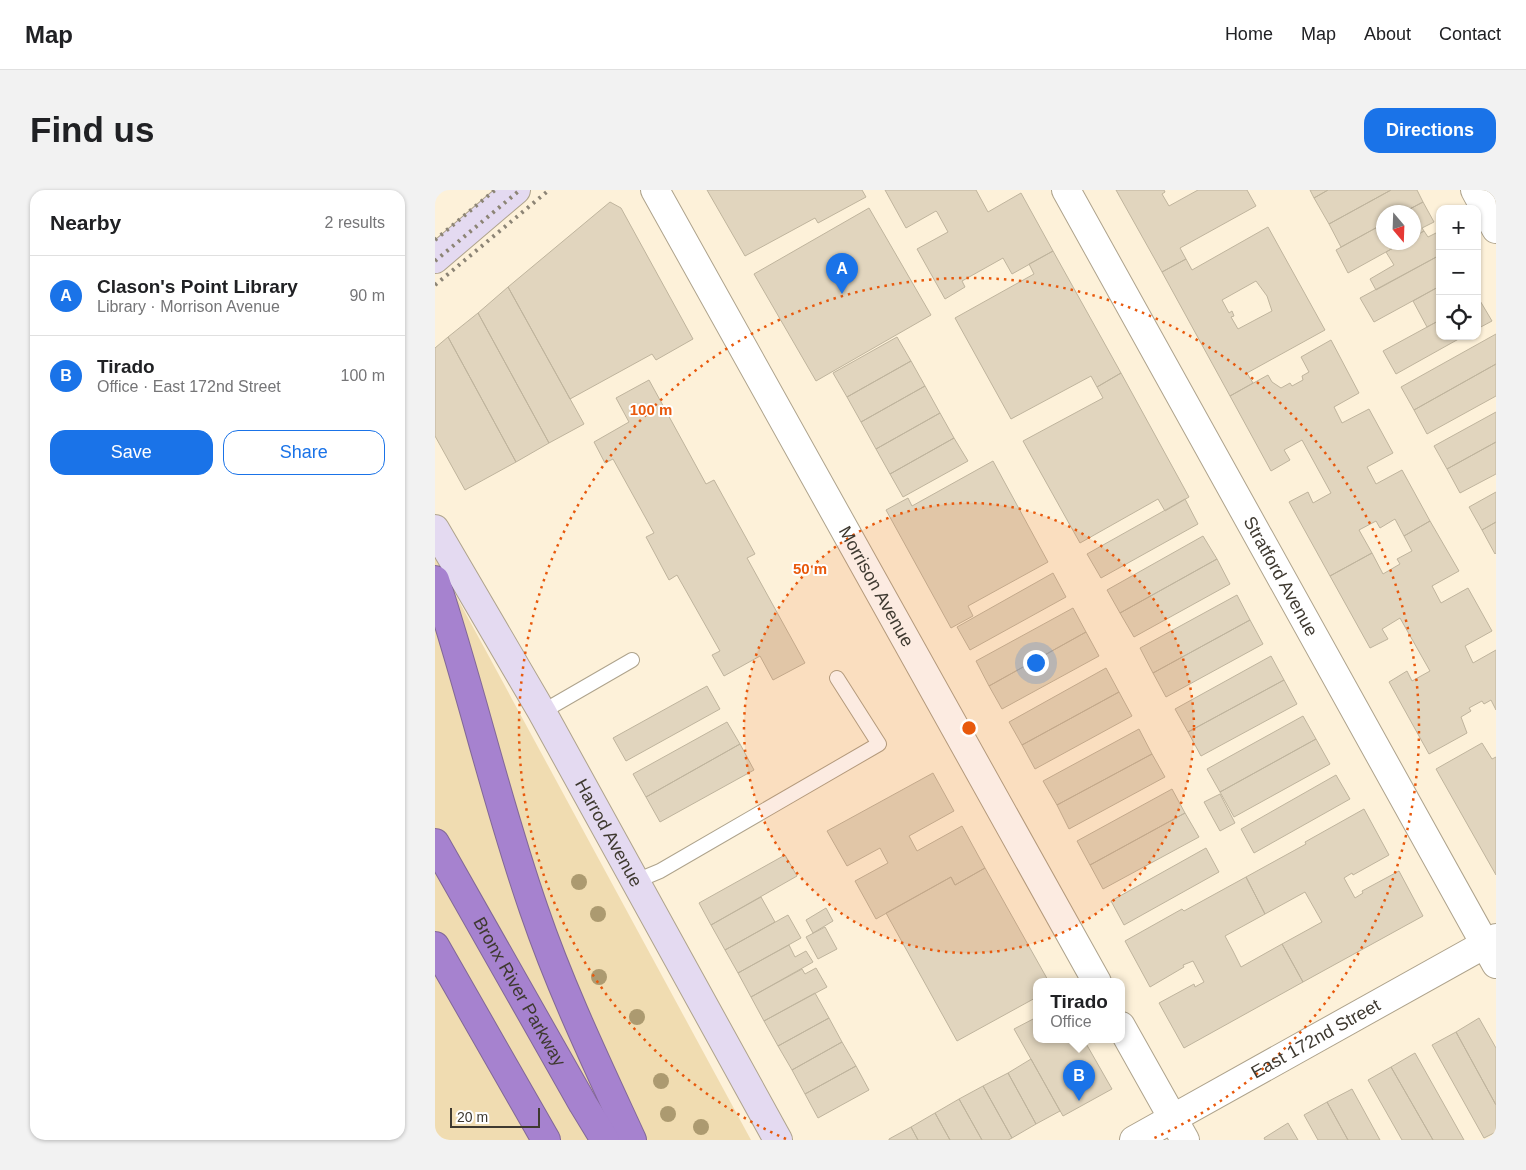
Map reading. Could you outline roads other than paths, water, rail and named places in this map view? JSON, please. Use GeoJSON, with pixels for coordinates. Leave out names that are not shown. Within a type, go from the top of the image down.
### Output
{"type":"FeatureCollection","features":[{"type":"Feature","properties":{"kind":"highway"},"geometry":{"type":"LineString","coordinates":[[435,580],[453,634],[515,853],[533,909],[565,991],[632,1140]]}},
{"type":"Feature","properties":{"kind":"highway","name":"Bronx River Parkway"},"geometry":{"type":"LineString","coordinates":[[435,843],[605,1140]]}},
{"type":"Feature","properties":{"kind":"highway"},"geometry":{"type":"LineString","coordinates":[[435,946],[546,1140]]}},
{"type":"Feature","properties":{"kind":"main road"},"geometry":{"type":"LineString","coordinates":[[435,259],[516,190]]}},
{"type":"Feature","properties":{"kind":"main road","name":"Harrod Avenue"},"geometry":{"type":"LineString","coordinates":[[435,529],[542,712],[778,1140]]}},
{"type":"Feature","properties":{"kind":"street","name":"Morrison Avenue"},"geometry":{"type":"LineString","coordinates":[[655,190],[1095,978]]}},
{"type":"Feature","properties":{"kind":"street","name":"Stratford Avenue"},"geometry":{"type":"LineString","coordinates":[[1066,190],[1492,949]]}},
{"type":"Feature","properties":{"kind":"street"},"geometry":{"type":"LineString","coordinates":[[1475,190],[1496,229]]}},
{"type":"Feature","properties":{"kind":"street","name":"East 172nd Street"},"geometry":{"type":"LineString","coordinates":[[1134,1140],[1179,1129],[1492,949]]}},
{"type":"Feature","properties":{"kind":"street"},"geometry":{"type":"LineString","coordinates":[[1125,1033],[1179,1129]]}},
{"type":"Feature","properties":{"kind":"lane"},"geometry":{"type":"LineString","coordinates":[[542,712],[632,660]]}},
{"type":"Feature","properties":{"kind":"lane"},"geometry":{"type":"LineString","coordinates":[[635,881],[660,871],[879,744],[837,678]]}},
{"type":"Feature","properties":{"kind":"railway"},"geometry":{"type":"LineString","coordinates":[[435,240],[495,190]]}},
{"type":"Feature","properties":{"kind":"railway"},"geometry":{"type":"LineString","coordinates":[[435,261],[520,190]]}},
{"type":"Feature","properties":{"kind":"railway"},"geometry":{"type":"LineString","coordinates":[[435,285],[549,190]]}},
{"type":"Feature","properties":{"kind":"place","name":"Clason's Point Library"},"geometry":{"type":"Point","coordinates":[842,294]}},
{"type":"Feature","properties":{"kind":"place","name":"Tirado"},"geometry":{"type":"Point","coordinates":[1079,1101]}}]}
